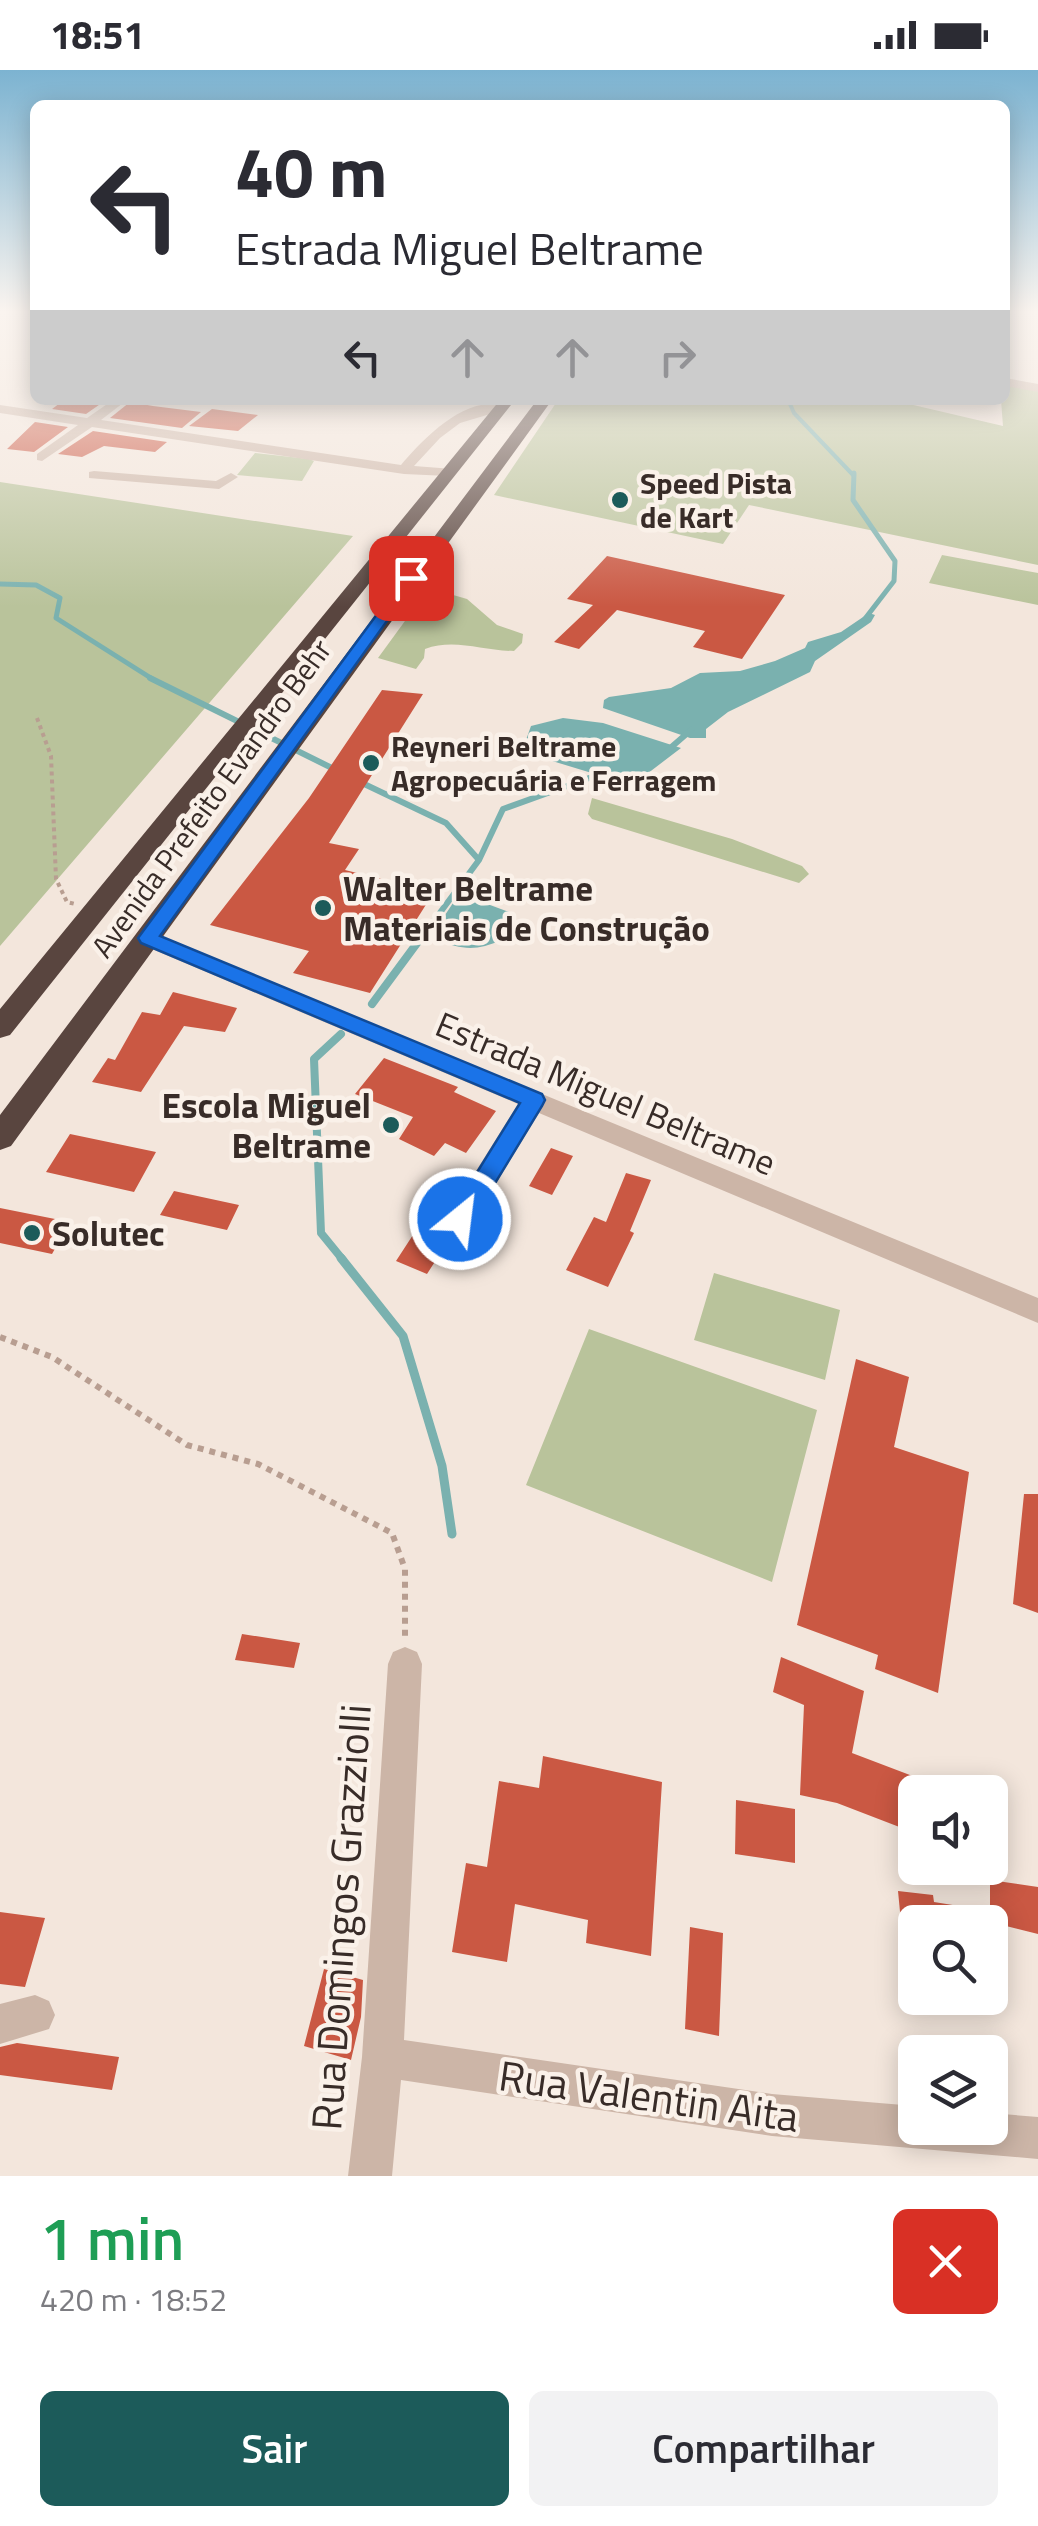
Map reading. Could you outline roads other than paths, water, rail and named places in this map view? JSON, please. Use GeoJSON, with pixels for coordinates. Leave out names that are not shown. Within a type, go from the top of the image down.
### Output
{"type":"FeatureCollection","features":[{"type":"Feature","properties":{"kind":"highway","name":"Avenida Prefeito Evandro Behr"},"geometry":{"type":"LineString","coordinates":[[0,1028],[500,410]]}},
{"type":"Feature","properties":{"kind":"highway"},"geometry":{"type":"LineString","coordinates":[[446,529],[466,479],[519,410]]}},
{"type":"Feature","properties":{"kind":"highway","name":"Avenida Prefeito Evandro Behr"},"geometry":{"type":"LineString","coordinates":[[0,1138],[537,410]]}},
{"type":"Feature","properties":{"kind":"street"},"geometry":{"type":"LineString","coordinates":[[8,410],[404,470],[442,480]]}},
{"type":"Feature","properties":{"kind":"street"},"geometry":{"type":"LineString","coordinates":[[42,457],[107,410]]}},
{"type":"Feature","properties":{"kind":"street"},"geometry":{"type":"LineString","coordinates":[[404,470],[447,422],[477,410]]}},
{"type":"Feature","properties":{"kind":"street"},"geometry":{"type":"LineString","coordinates":[[94,475],[219,485],[230,476]]}},
{"type":"Feature","properties":{"kind":"street","name":"Estrada Miguel Beltrame"},"geometry":{"type":"LineString","coordinates":[[148,938],[1038,1311]]}},
{"type":"Feature","properties":{"kind":"street"},"geometry":{"type":"LineString","coordinates":[[460,1219],[534,1100]]}},
{"type":"Feature","properties":{"kind":"street","name":"Rua Domingos Grazziolli"},"geometry":{"type":"LineString","coordinates":[[370,2176],[383,2057],[404,1664]]}},
{"type":"Feature","properties":{"kind":"street","name":"Rua Valentin Aita"},"geometry":{"type":"LineString","coordinates":[[383,2057],[772,2115],[898,2125]]}},
{"type":"Feature","properties":{"kind":"street","name":"Rua Valentin Aita"},"geometry":{"type":"LineString","coordinates":[[1008,2135],[1038,2138]]}},
{"type":"Feature","properties":{"kind":"water"},"geometry":{"type":"Polygon","coordinates":[[[869,613],[875,615],[871,622],[815,661],[810,672],[728,712],[706,729],[706,738],[690,738],[603,708],[609,697],[671,688],[700,673],[740,671],[775,661],[805,648],[808,642],[841,632],[869,613]]]}},
{"type":"Feature","properties":{"kind":"water"},"geometry":{"type":"Polygon","coordinates":[[[563,718],[603,723],[681,748],[622,793],[595,774],[539,757],[526,740],[531,726],[563,718]]]}},
{"type":"Feature","properties":{"kind":"water"},"geometry":{"type":"Polygon","coordinates":[[[471,898],[509,912],[501,940],[469,948],[438,940],[441,921],[455,900],[471,898]]]}},
{"type":"Feature","properties":{"kind":"waterway"},"geometry":{"type":"LineString","coordinates":[[793,410],[854,476]]}},
{"type":"Feature","properties":{"kind":"waterway"},"geometry":{"type":"LineString","coordinates":[[854,476],[853,500],[895,561],[894,581],[864,620]]}},
{"type":"Feature","properties":{"kind":"waterway"},"geometry":{"type":"LineString","coordinates":[[0,584],[36,585],[60,598],[56,618],[154,680]]}},
{"type":"Feature","properties":{"kind":"waterway"},"geometry":{"type":"LineString","coordinates":[[150,678],[154,680]]}},
{"type":"Feature","properties":{"kind":"waterway"},"geometry":{"type":"LineString","coordinates":[[154,680],[338,771]]}},
{"type":"Feature","properties":{"kind":"waterway"},"geometry":{"type":"LineString","coordinates":[[668,750],[691,730]]}},
{"type":"Feature","properties":{"kind":"waterway"},"geometry":{"type":"LineString","coordinates":[[479,860],[503,809],[603,773]]}},
{"type":"Feature","properties":{"kind":"waterway"},"geometry":{"type":"LineString","coordinates":[[360,782],[446,823],[479,860]]}},
{"type":"Feature","properties":{"kind":"waterway"},"geometry":{"type":"LineString","coordinates":[[422,937],[479,860]]}},
{"type":"Feature","properties":{"kind":"waterway"},"geometry":{"type":"LineString","coordinates":[[372,1004],[423,935]]}},
{"type":"Feature","properties":{"kind":"waterway"},"geometry":{"type":"LineString","coordinates":[[341,1034],[314,1059],[321,1233],[343,1260]]}},
{"type":"Feature","properties":{"kind":"waterway"},"geometry":{"type":"LineString","coordinates":[[341,1258],[403,1336],[442,1466],[452,1534]]}},
{"type":"Feature","properties":{"kind":"place","name":"Speed Pista de Kart"},"geometry":{"type":"Point","coordinates":[620,500]}},
{"type":"Feature","properties":{"kind":"place","name":"Reyneri Beltrame Agropecuária e Ferragem"},"geometry":{"type":"Point","coordinates":[371,763]}},
{"type":"Feature","properties":{"kind":"place","name":"Walter Beltrame Materiais de Construção"},"geometry":{"type":"Point","coordinates":[323,908]}},
{"type":"Feature","properties":{"kind":"place","name":"Escola Miguel Beltrame"},"geometry":{"type":"Point","coordinates":[391,1125]}},
{"type":"Feature","properties":{"kind":"place","name":"Solutec"},"geometry":{"type":"Point","coordinates":[32,1233]}}]}
